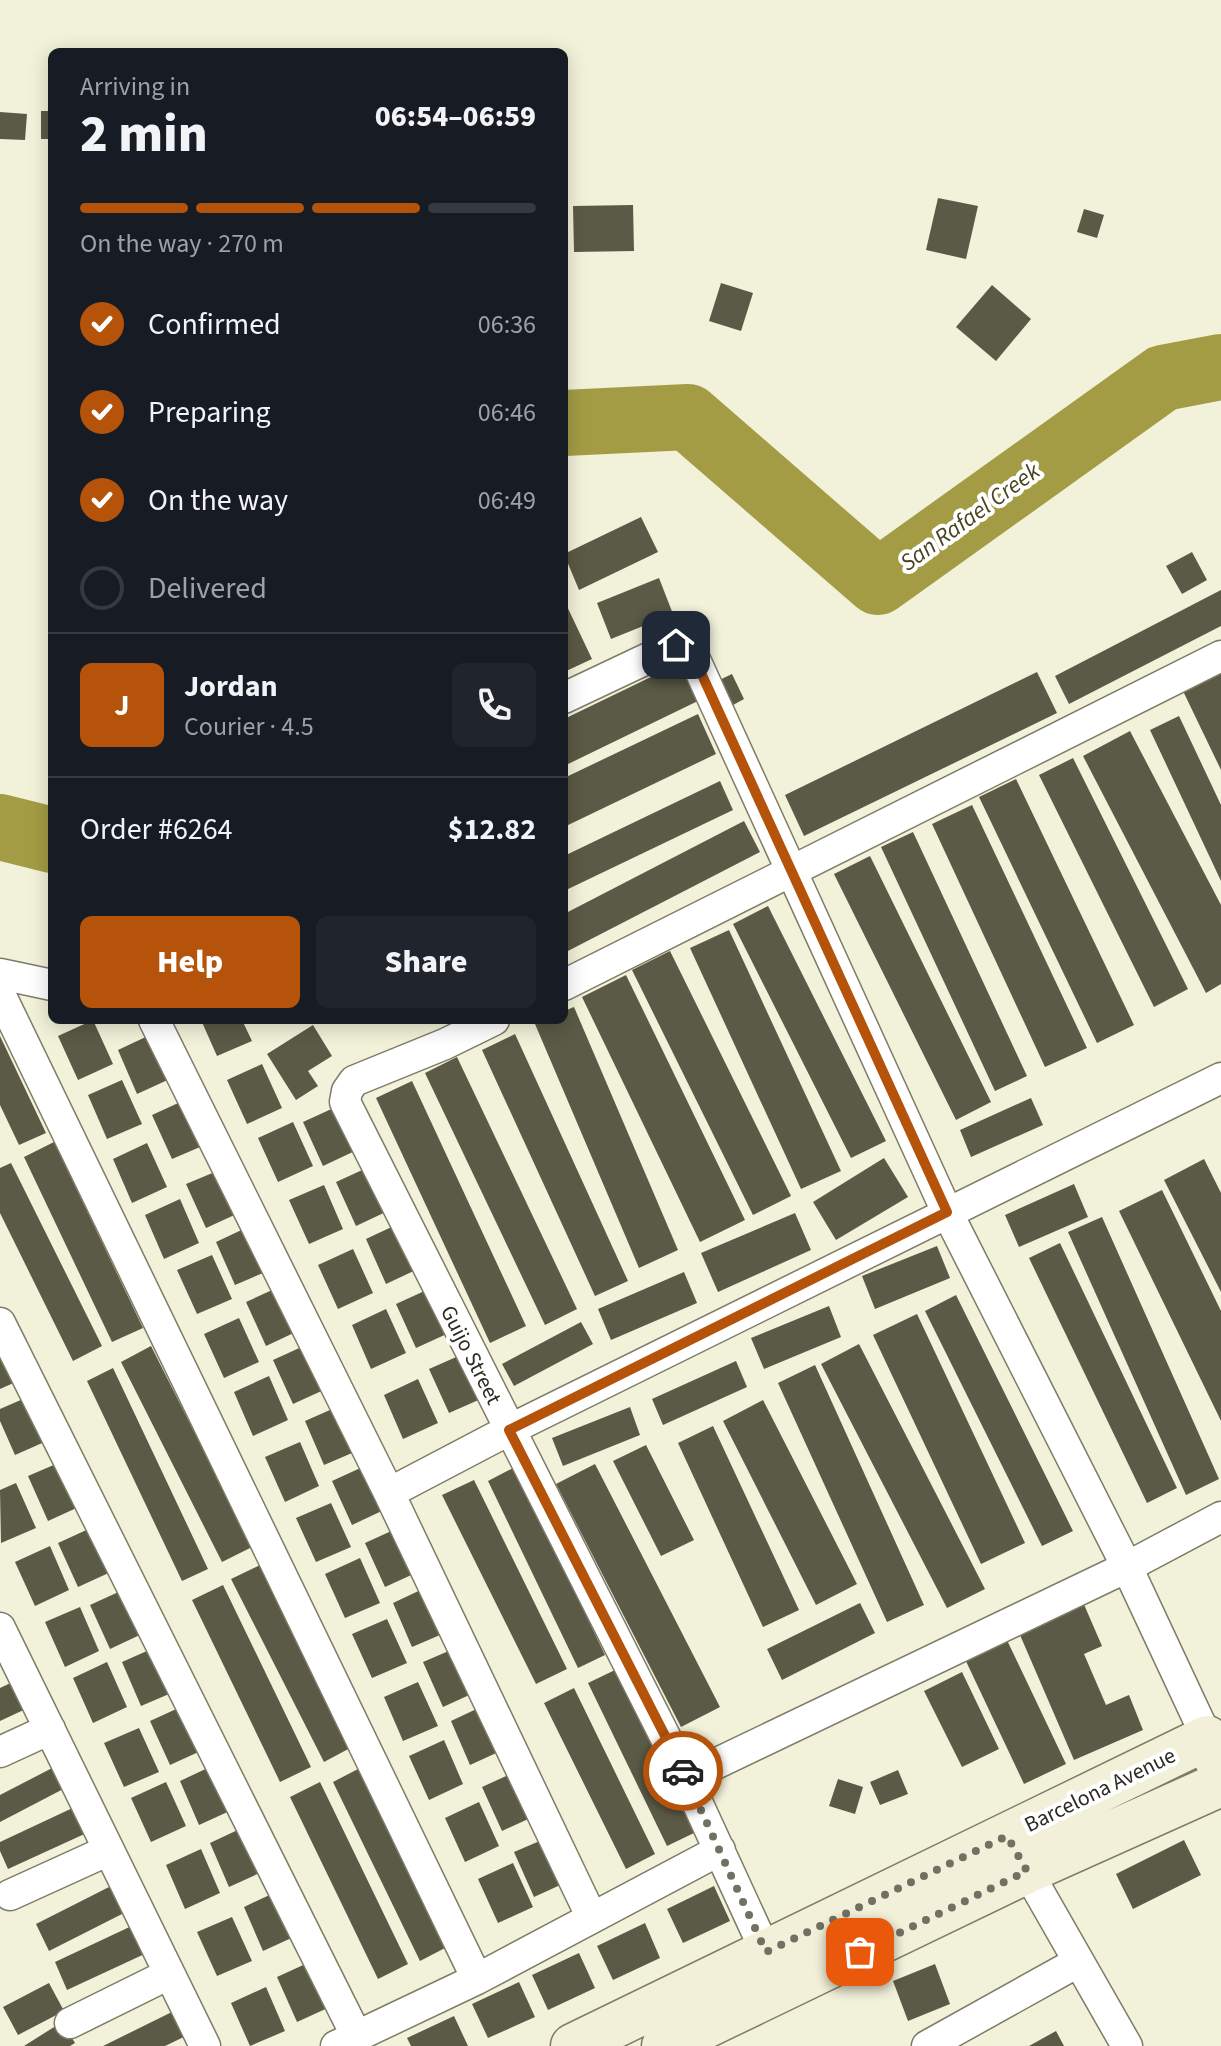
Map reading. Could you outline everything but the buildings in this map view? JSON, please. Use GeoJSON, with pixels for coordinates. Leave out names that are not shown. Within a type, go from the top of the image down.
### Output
{"type":"FeatureCollection","features":[{"type":"Feature","properties":{"kind":"street"},"geometry":{"type":"LineString","coordinates":[[568,696],[676,645],[683,645],[692,653],[947,1212],[1127,1567],[1214,1754]]}},
{"type":"Feature","properties":{"kind":"street"},"geometry":{"type":"LineString","coordinates":[[568,983],[1221,656]]}},
{"type":"Feature","properties":{"kind":"street"},"geometry":{"type":"LineString","coordinates":[[0,974],[48,984]]}},
{"type":"Feature","properties":{"kind":"street"},"geometry":{"type":"LineString","coordinates":[[0,994],[477,1979]]}},
{"type":"Feature","properties":{"kind":"street"},"geometry":{"type":"LineString","coordinates":[[156,1024],[389,1493],[592,1918]]}},
{"type":"Feature","properties":{"kind":"street"},"geometry":{"type":"LineString","coordinates":[[440,1032],[476,1024]]}},
{"type":"Feature","properties":{"kind":"street","name":"Guijo Street"},"geometry":{"type":"LineString","coordinates":[[440,1032],[354,1081],[347,1091],[345,1102],[686,1778],[766,1952]]}},
{"type":"Feature","properties":{"kind":"street"},"geometry":{"type":"LineString","coordinates":[[389,1493],[509,1430],[1221,1078]]}},
{"type":"Feature","properties":{"kind":"street"},"geometry":{"type":"LineString","coordinates":[[0,1323],[346,2041],[477,1979],[720,1850]]}},
{"type":"Feature","properties":{"kind":"street"},"geometry":{"type":"LineString","coordinates":[[686,1778],[1127,1567],[1221,1517]]}},
{"type":"Feature","properties":{"kind":"street"},"geometry":{"type":"LineString","coordinates":[[0,1628],[205,2046]]}},
{"type":"Feature","properties":{"kind":"street"},"geometry":{"type":"LineString","coordinates":[[0,1752],[50,1729]]}},
{"type":"Feature","properties":{"kind":"street","name":"Barcelona Avenue"},"geometry":{"type":"LineString","coordinates":[[664,2046],[1017,1854],[1214,1754]]}},
{"type":"Feature","properties":{"kind":"street","name":"Barcelona Avenue"},"geometry":{"type":"LineString","coordinates":[[573,2046],[766,1952],[1017,1854],[1221,1784]]}},
{"type":"Feature","properties":{"kind":"street"},"geometry":{"type":"LineString","coordinates":[[10,1895],[109,1850]]}},
{"type":"Feature","properties":{"kind":"street"},"geometry":{"type":"LineString","coordinates":[[1017,1854],[1127,2046]]}},
{"type":"Feature","properties":{"kind":"street"},"geometry":{"type":"LineString","coordinates":[[927,2046],[1078,1962]]}},
{"type":"Feature","properties":{"kind":"street"},"geometry":{"type":"LineString","coordinates":[[70,2023],[169,1974]]}},
{"type":"Feature","properties":{"kind":"waterway","name":"San Rafael Creek"},"geometry":{"type":"LineString","coordinates":[[568,423],[688,417],[878,582],[1163,378],[1221,367]]}},
{"type":"Feature","properties":{"kind":"waterway","name":"San Rafael Creek"},"geometry":{"type":"LineString","coordinates":[[0,827],[48,839]]}},
{"type":"Feature","properties":{"kind":"way so far"},"geometry":{"type":"LineString","coordinates":[[683,1771],[766,1952],[1007,1836],[1027,1871],[860,1952]]}},
{"type":"Feature","properties":{"kind":"route"},"geometry":{"type":"LineString","coordinates":[[676,645],[683,645],[692,653],[947,1212],[509,1430],[683,1771]]}}]}
